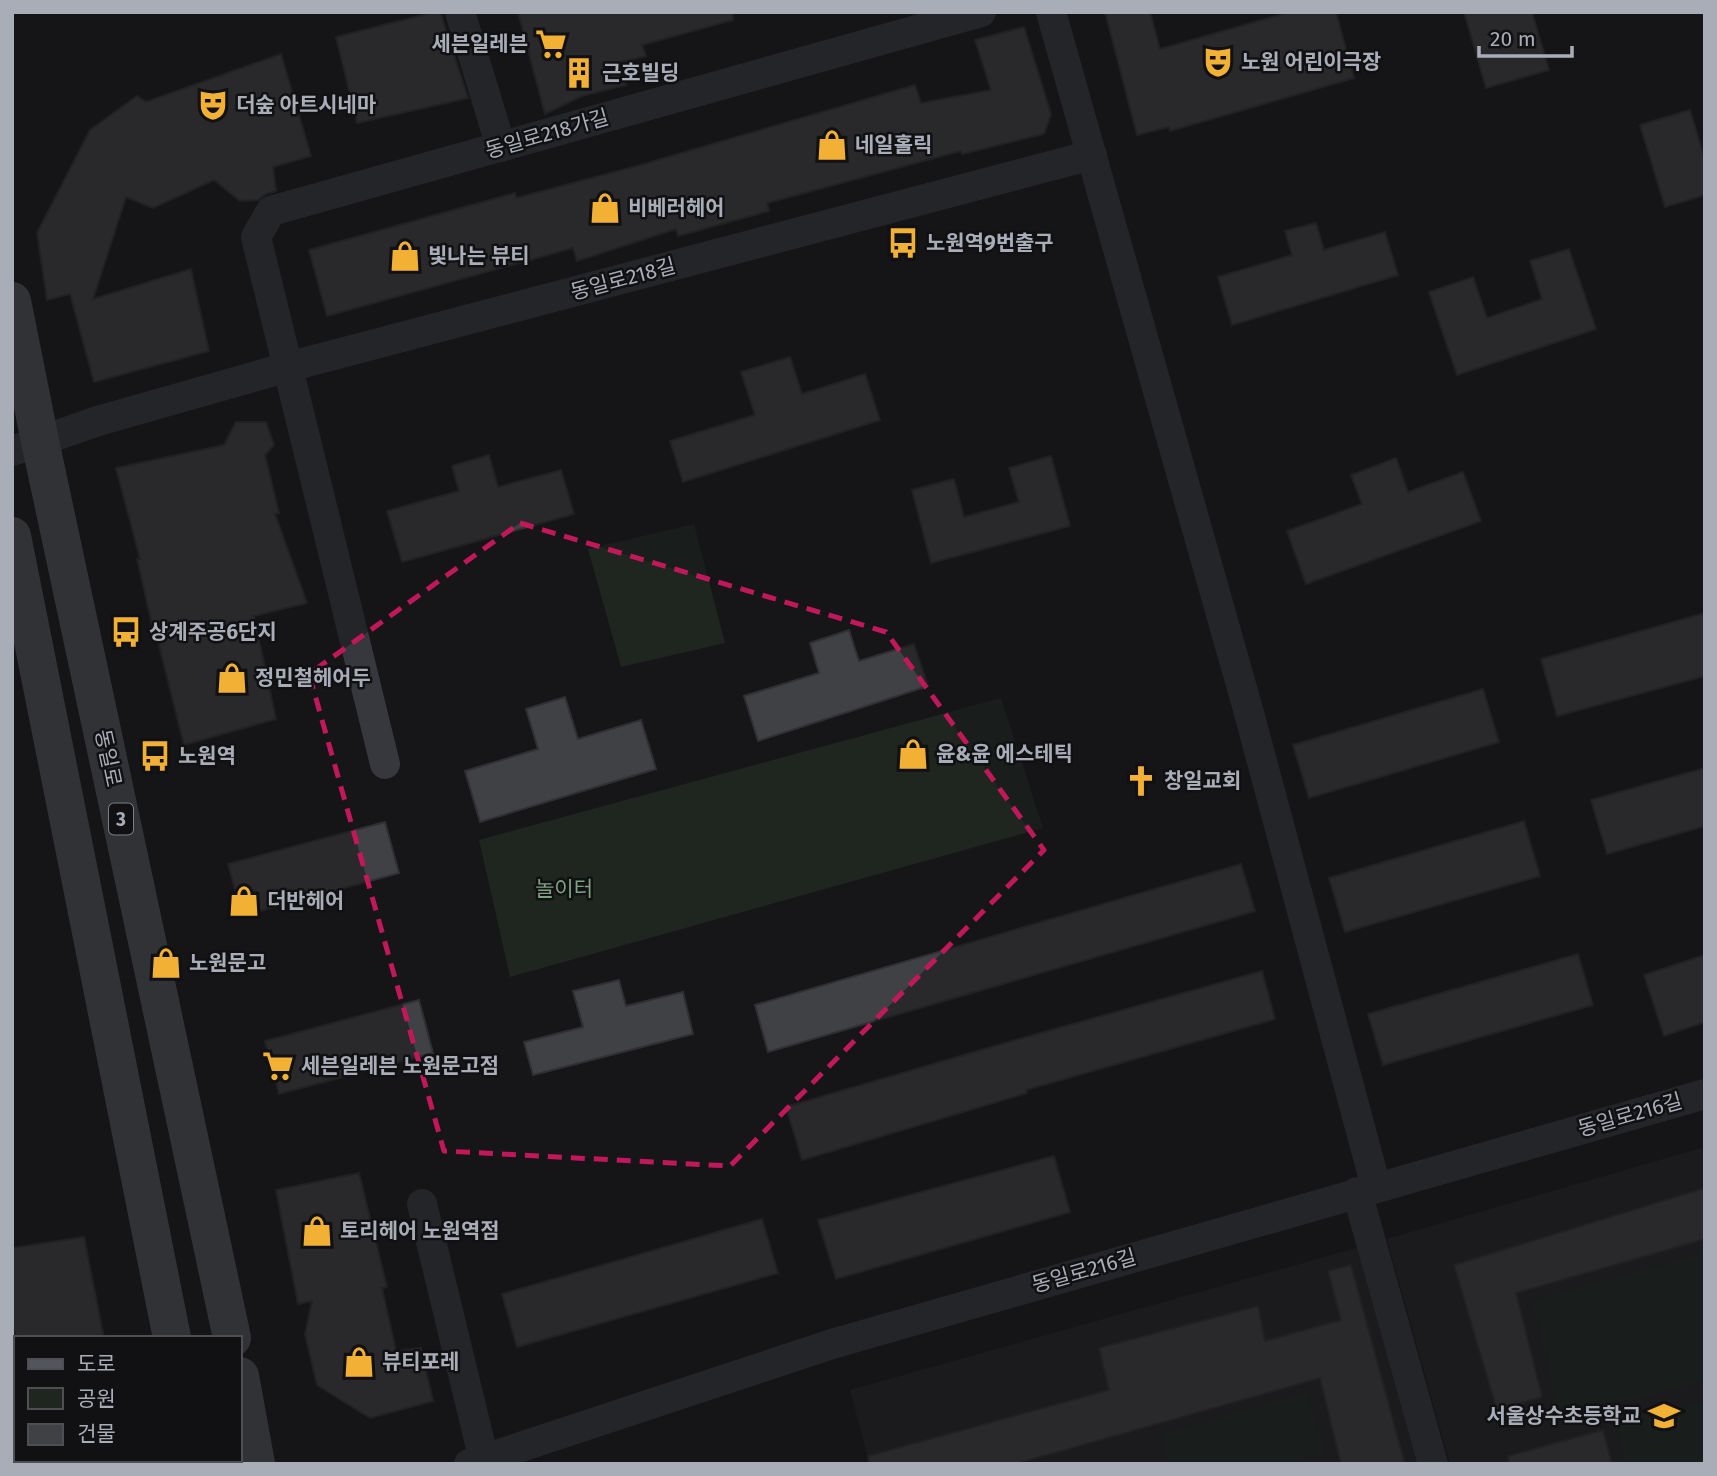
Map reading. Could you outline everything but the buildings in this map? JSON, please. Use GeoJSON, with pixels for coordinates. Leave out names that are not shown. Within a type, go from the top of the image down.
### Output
{"type":"FeatureCollection","features":[{"type":"Feature","properties":{"kind":"main road","name":"동일로"},"geometry":{"type":"LineString","coordinates":[[12,301],[26,446],[232,1336]]}},
{"type":"Feature","properties":{"kind":"main road"},"geometry":{"type":"LineString","coordinates":[[12,536],[172,1336]]}},
{"type":"Feature","properties":{"kind":"main road"},"geometry":{"type":"LineString","coordinates":[[242,1387],[256,1464]]}},
{"type":"Feature","properties":{"kind":"street"},"geometry":{"type":"LineString","coordinates":[[460,12],[501,147]]}},
{"type":"Feature","properties":{"kind":"street","name":"동일로218가길"},"geometry":{"type":"LineString","coordinates":[[385,764],[256,237],[271,211],[981,12]]}},
{"type":"Feature","properties":{"kind":"street"},"geometry":{"type":"LineString","coordinates":[[1051,12],[1262,762],[1433,1464]]}},
{"type":"Feature","properties":{"kind":"street","name":"동일로218길"},"geometry":{"type":"LineString","coordinates":[[26,446],[98,421],[288,368],[1092,155]]}},
{"type":"Feature","properties":{"kind":"street","name":"동일로216길"},"geometry":{"type":"LineString","coordinates":[[476,1462],[832,1344],[1705,1094]]}},
{"type":"Feature","properties":{"kind":"street"},"geometry":{"type":"LineString","coordinates":[[422,1204],[476,1462]]}},
{"type":"Feature","properties":{"kind":"highlighted area"},"geometry":{"type":"Polygon","coordinates":[[[520,523],[886,632],[1044,850],[730,1166],[444,1151],[309,674],[520,523]]]}},
{"type":"Feature","properties":{"kind":"shaded area"},"geometry":{"type":"Polygon","coordinates":[[[1705,1147],[1705,1464],[1450,1464],[1387,1239],[1705,1147]]]}},
{"type":"Feature","properties":{"kind":"shaded area"},"geometry":{"type":"Polygon","coordinates":[[[1357,1248],[1419,1464],[870,1464],[850,1390],[1357,1248]]]}},
{"type":"Feature","properties":{"kind":"green space"},"geometry":{"type":"Polygon","coordinates":[[[694,524],[725,643],[621,667],[588,549],[694,524]]]}},
{"type":"Feature","properties":{"kind":"green space","name":"놀이터"},"geometry":{"type":"Polygon","coordinates":[[[1001,698],[1043,828],[510,977],[479,840],[1001,698]]]}},
{"type":"Feature","properties":{"kind":"green space"},"geometry":{"type":"Polygon","coordinates":[[[1705,1253],[1705,1381],[1560,1419],[1532,1300],[1705,1253]]]}},
{"type":"Feature","properties":{"kind":"green space"},"geometry":{"type":"Polygon","coordinates":[[[1307,1392],[1325,1453],[1287,1464],[1169,1464],[1160,1435],[1307,1392]]]}},
{"type":"Feature","properties":{"kind":"green space"},"geometry":{"type":"Polygon","coordinates":[[[1705,1401],[1705,1464],[1626,1464],[1614,1421],[1705,1401]]]}},
{"type":"Feature","properties":{"kind":"place","name":"세븐일레븐"},"geometry":{"type":"Point","coordinates":[551,44]}},
{"type":"Feature","properties":{"kind":"place","name":"노원 어린이극장"},"geometry":{"type":"Point","coordinates":[1218,62]}},
{"type":"Feature","properties":{"kind":"place","name":"근호빌딩"},"geometry":{"type":"Point","coordinates":[579,73]}},
{"type":"Feature","properties":{"kind":"place","name":"더숲 아트시네마"},"geometry":{"type":"Point","coordinates":[213,105]}},
{"type":"Feature","properties":{"kind":"place","name":"네일홀릭"},"geometry":{"type":"Point","coordinates":[832,145]}},
{"type":"Feature","properties":{"kind":"place","name":"비베러헤어"},"geometry":{"type":"Point","coordinates":[605,208]}},
{"type":"Feature","properties":{"kind":"place","name":"노원역9번출구"},"geometry":{"type":"Point","coordinates":[903,243]}},
{"type":"Feature","properties":{"kind":"place","name":"빛나는 뷰티"},"geometry":{"type":"Point","coordinates":[405,256]}},
{"type":"Feature","properties":{"kind":"place","name":"상계주공6단지"},"geometry":{"type":"Point","coordinates":[126,632]}},
{"type":"Feature","properties":{"kind":"place","name":"정민철헤어두"},"geometry":{"type":"Point","coordinates":[232,678]}},
{"type":"Feature","properties":{"kind":"place","name":"윤&윤 에스테틱"},"geometry":{"type":"Point","coordinates":[913,754]}},
{"type":"Feature","properties":{"kind":"place","name":"노원역"},"geometry":{"type":"Point","coordinates":[155,756]}},
{"type":"Feature","properties":{"kind":"place","name":"창일교회"},"geometry":{"type":"Point","coordinates":[1141,781]}},
{"type":"Feature","properties":{"kind":"place","name":"더반헤어"},"geometry":{"type":"Point","coordinates":[244,901]}},
{"type":"Feature","properties":{"kind":"place","name":"노원문고"},"geometry":{"type":"Point","coordinates":[166,963]}},
{"type":"Feature","properties":{"kind":"place","name":"세븐일레븐 노원문고점"},"geometry":{"type":"Point","coordinates":[278,1066]}},
{"type":"Feature","properties":{"kind":"place","name":"토리헤어 노원역점"},"geometry":{"type":"Point","coordinates":[317,1231]}},
{"type":"Feature","properties":{"kind":"place","name":"뷰티포레"},"geometry":{"type":"Point","coordinates":[359,1362]}},
{"type":"Feature","properties":{"kind":"place","name":"서울상수초등학교"},"geometry":{"type":"Point","coordinates":[1664,1416]}}]}
